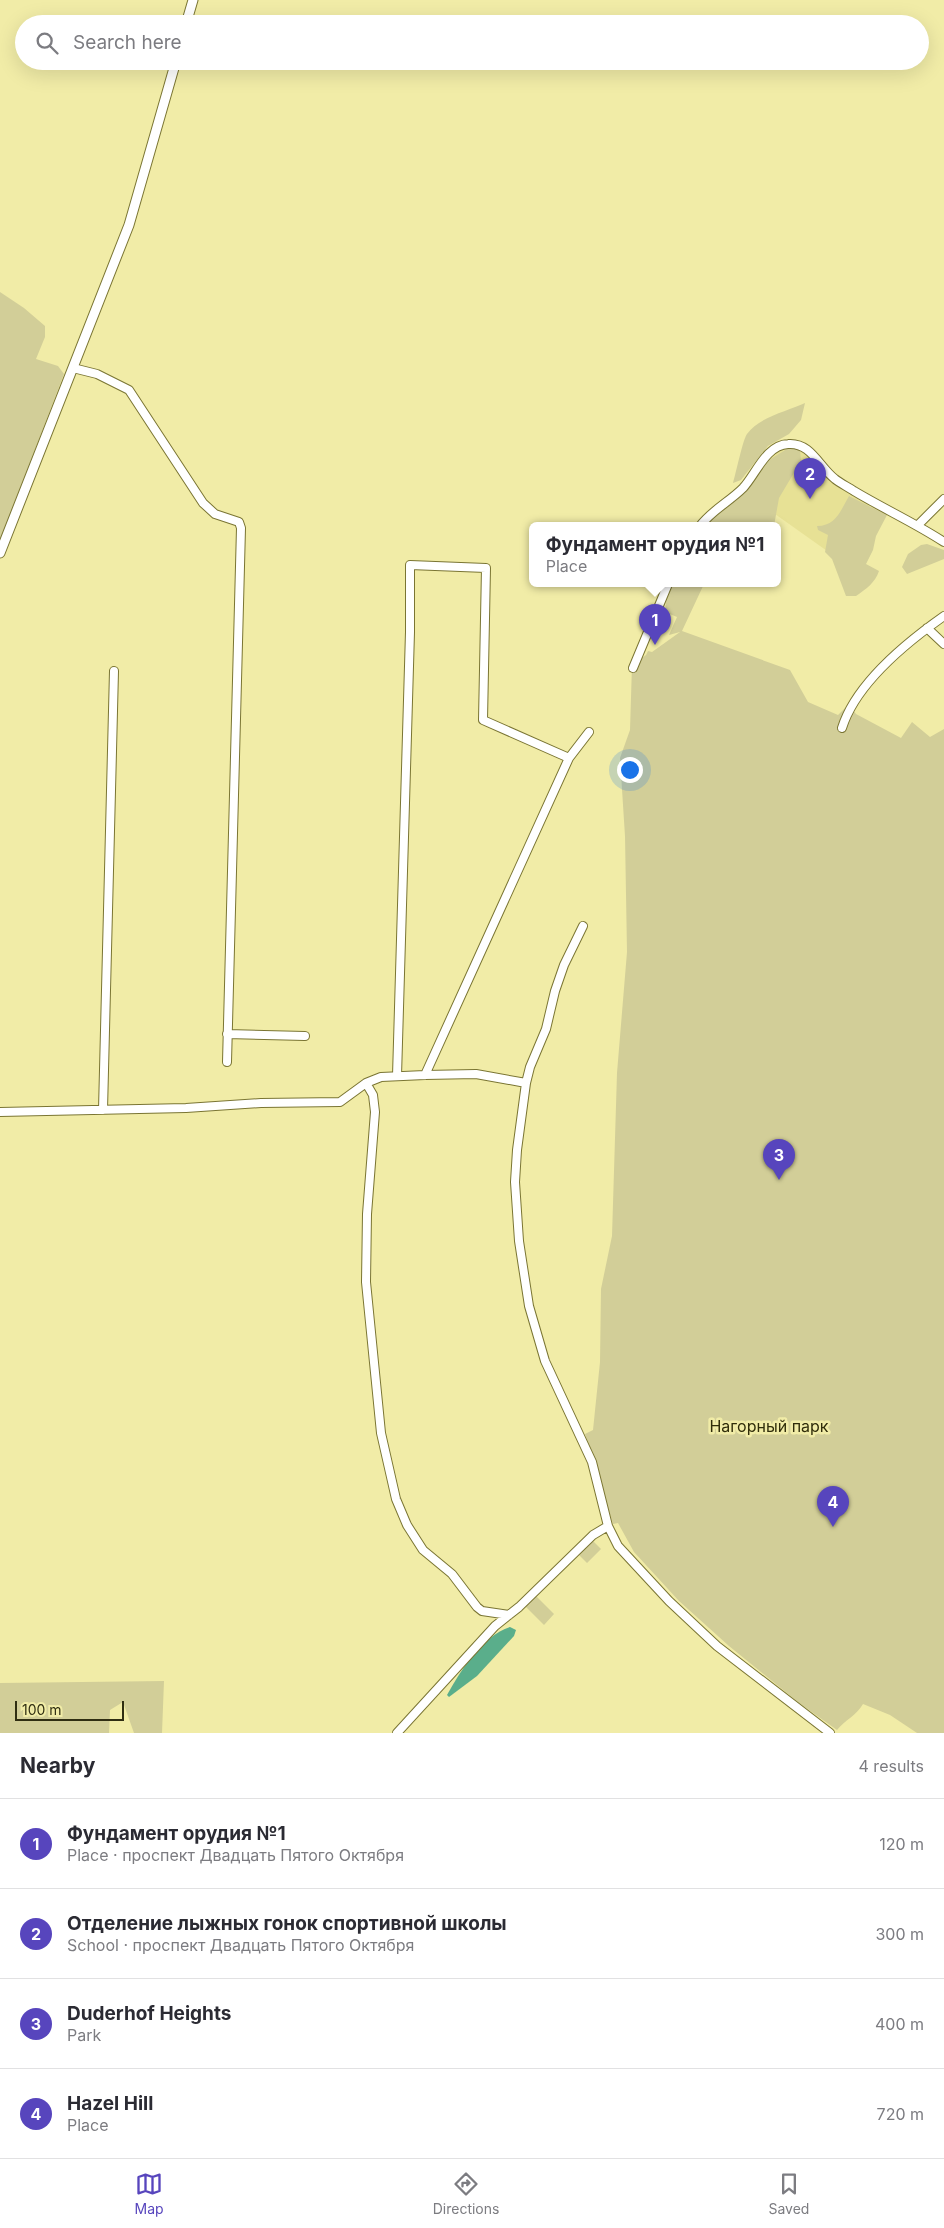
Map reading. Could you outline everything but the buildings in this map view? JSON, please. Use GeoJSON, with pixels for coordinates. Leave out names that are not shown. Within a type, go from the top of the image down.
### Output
{"type":"FeatureCollection","features":[{"type":"Feature","properties":{"kind":"street"},"geometry":{"type":"LineString","coordinates":[[189,15],[193,0]]}},
{"type":"Feature","properties":{"kind":"street"},"geometry":{"type":"LineString","coordinates":[[0,553],[129,225],[173,70]]}},
{"type":"Feature","properties":{"kind":"street"},"geometry":{"type":"LineString","coordinates":[[73,368],[97,374],[129,390],[203,503],[215,514],[239,522],[241,528],[227,1062]]}},
{"type":"Feature","properties":{"kind":"street"},"geometry":{"type":"LineString","coordinates":[[703,522],[708,515],[744,487],[764,458],[786,444],[798,444],[814,454],[834,479],[868,500],[918,525],[944,542]]}},
{"type":"Feature","properties":{"kind":"street"},"geometry":{"type":"LineString","coordinates":[[918,525],[944,499]]}},
{"type":"Feature","properties":{"kind":"street"},"geometry":{"type":"LineString","coordinates":[[397,1076],[410,632],[410,565],[486,568],[483,720],[569,758]]}},
{"type":"Feature","properties":{"kind":"street"},"geometry":{"type":"LineString","coordinates":[[633,668],[667,587]]}},
{"type":"Feature","properties":{"kind":"street"},"geometry":{"type":"LineString","coordinates":[[842,728],[858,698],[881,669],[927,628],[944,616]]}},
{"type":"Feature","properties":{"kind":"street"},"geometry":{"type":"LineString","coordinates":[[927,628],[944,644]]}},
{"type":"Feature","properties":{"kind":"street"},"geometry":{"type":"LineString","coordinates":[[103,1110],[114,671]]}},
{"type":"Feature","properties":{"kind":"street"},"geometry":{"type":"LineString","coordinates":[[426,1075],[569,758],[589,732]]}},
{"type":"Feature","properties":{"kind":"street"},"geometry":{"type":"LineString","coordinates":[[583,926],[564,965],[555,991],[546,1029],[533,1059],[526,1083],[514,1182],[519,1241],[529,1306],[545,1361],[592,1462],[608,1526],[618,1546],[669,1601],[717,1646],[830,1733]]}},
{"type":"Feature","properties":{"kind":"street"},"geometry":{"type":"LineString","coordinates":[[227,1034],[305,1036]]}},
{"type":"Feature","properties":{"kind":"street"},"geometry":{"type":"LineString","coordinates":[[0,1112],[340,1102],[366,1083],[381,1077],[397,1076],[476,1074],[526,1083]]}},
{"type":"Feature","properties":{"kind":"street"},"geometry":{"type":"LineString","coordinates":[[366,1083],[374,1095],[375,1112],[367,1214],[366,1282],[381,1433],[396,1500],[408,1526],[423,1550],[452,1574],[477,1607],[482,1611],[509,1615]]}},
{"type":"Feature","properties":{"kind":"street"},"geometry":{"type":"LineString","coordinates":[[397,1733],[494,1626],[519,1607],[593,1534],[608,1526]]}},
{"type":"Feature","properties":{"kind":"shaded area"},"geometry":{"type":"Polygon","coordinates":[[[789,446],[806,453],[826,477],[871,502],[837,558],[744,492],[770,456],[774,452],[789,446]]]}},
{"type":"Feature","properties":{"kind":"shaded area"},"geometry":{"type":"Polygon","coordinates":[[[510,1627],[516,1630],[514,1636],[477,1676],[449,1697],[447,1695],[473,1655],[490,1638],[510,1627]]]}},
{"type":"Feature","properties":{"kind":"green space"},"geometry":{"type":"Polygon","coordinates":[[[0,292],[24,308],[45,326],[45,337],[36,359],[58,366],[64,374],[0,541],[0,292]]]}},
{"type":"Feature","properties":{"kind":"green space"},"geometry":{"type":"Polygon","coordinates":[[[805,403],[801,420],[789,434],[768,446],[741,480],[733,483],[745,437],[752,428],[774,415],[805,403]]]}},
{"type":"Feature","properties":{"kind":"green space"},"geometry":{"type":"Polygon","coordinates":[[[790,447],[800,450],[801,461],[779,498],[775,522],[706,522],[755,477],[769,460],[790,447]]]}},
{"type":"Feature","properties":{"kind":"green space"},"geometry":{"type":"Polygon","coordinates":[[[849,496],[887,515],[876,536],[873,550],[866,564],[879,571],[873,582],[856,596],[846,596],[832,559],[825,552],[828,535],[818,530],[817,526],[824,525],[833,520],[849,496]]]}},
{"type":"Feature","properties":{"kind":"green space"},"geometry":{"type":"Polygon","coordinates":[[[927,544],[944,550],[944,559],[907,574],[902,567],[908,554],[921,545],[927,544]]]}},
{"type":"Feature","properties":{"kind":"green space","name":"Нагорный парк"},"geometry":{"type":"Polygon","coordinates":[[[668,587],[703,587],[682,631],[790,670],[808,702],[838,715],[849,704],[856,714],[901,738],[912,722],[930,737],[944,729],[944,1733],[917,1733],[890,1715],[863,1704],[837,1730],[799,1703],[729,1646],[679,1601],[634,1552],[618,1523],[613,1524],[585,1434],[593,1430],[600,1362],[601,1289],[612,1236],[617,1073],[627,952],[625,836],[620,758],[630,730],[632,665],[646,655],[648,651],[652,652],[680,632],[669,635],[677,617],[665,612],[668,587]]]}},
{"type":"Feature","properties":{"kind":"green space"},"geometry":{"type":"Polygon","coordinates":[[[593,1541],[601,1549],[587,1563],[579,1555],[593,1541]]]}},
{"type":"Feature","properties":{"kind":"green space"},"geometry":{"type":"Polygon","coordinates":[[[535,1595],[554,1614],[544,1625],[525,1606],[535,1595]]]}},
{"type":"Feature","properties":{"kind":"green space"},"geometry":{"type":"Polygon","coordinates":[[[164,1681],[162,1733],[134,1733],[123,1702],[110,1710],[109,1733],[0,1733],[0,1683],[164,1681]]]}},
{"type":"Feature","properties":{"kind":"place","name":"Отделение лыжных гонок спортивной школы"},"geometry":{"type":"Point","coordinates":[810,499]}},
{"type":"Feature","properties":{"kind":"place","name":"Фундамент орудия №1"},"geometry":{"type":"Point","coordinates":[655,645]}},
{"type":"Feature","properties":{"kind":"place","name":"Duderhof Heights"},"geometry":{"type":"Point","coordinates":[779,1180]}},
{"type":"Feature","properties":{"kind":"place","name":"Hazel Hill"},"geometry":{"type":"Point","coordinates":[833,1527]}}]}
